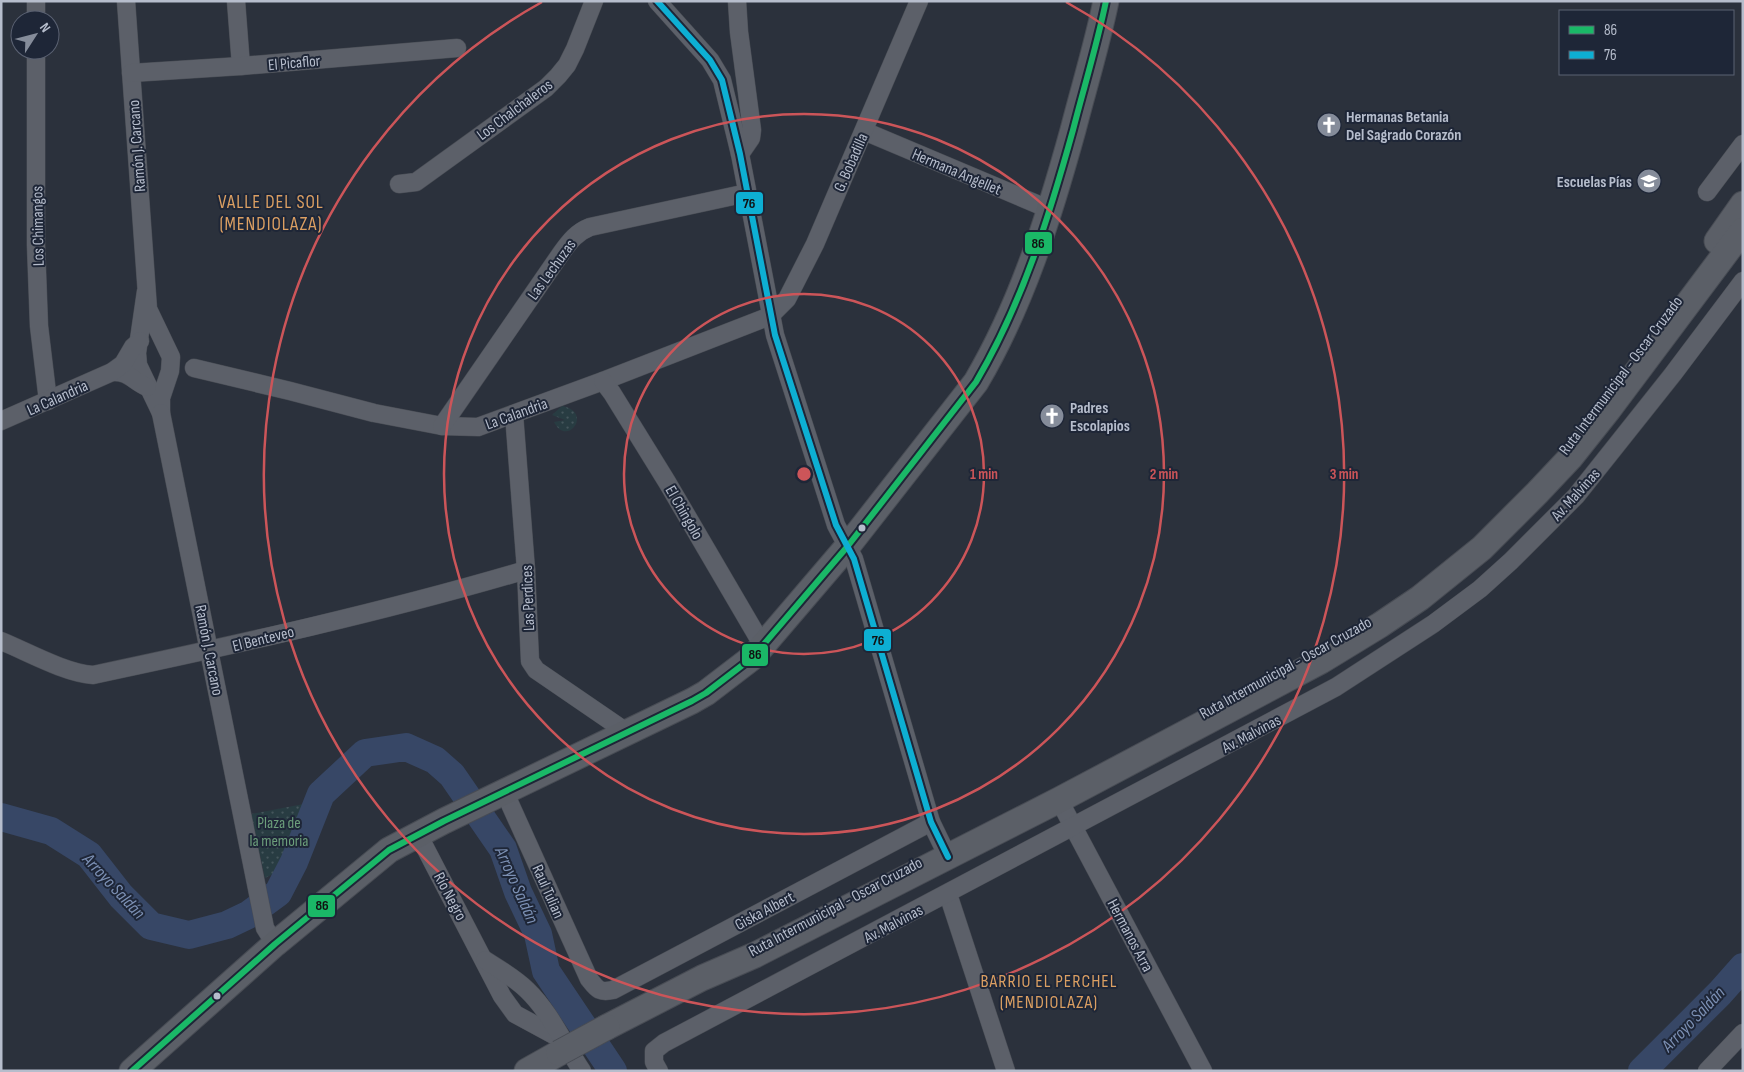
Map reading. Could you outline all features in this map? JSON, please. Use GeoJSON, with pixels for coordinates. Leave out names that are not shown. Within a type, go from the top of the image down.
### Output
{"type":"FeatureCollection","features":[{"type":"Feature","properties":{"kind":"main road"},"geometry":{"type":"LineString","coordinates":[[132,1071],[270,936],[389,850],[444,821],[628,733],[706,693],[741,667],[763,646],[847,547],[976,382],[992,355],[1007,323],[1051,210],[1106,1]]}},
{"type":"Feature","properties":{"kind":"main road","name":"Ruta Intermunicipal - Oscar Cruzado"},"geometry":{"type":"LineString","coordinates":[[527,1071],[561,1046],[607,1027],[702,978],[755,955],[1302,662],[1405,597],[1478,539],[1542,476],[1585,428],[1743,204]]}},
{"type":"Feature","properties":{"kind":"main road","name":"Ruta Intermunicipal - Oscar Cruzado"},"geometry":{"type":"LineString","coordinates":[[946,853],[1059,800],[1321,661],[1380,625],[1448,576],[1511,520],[1576,451],[1743,230]]}},
{"type":"Feature","properties":{"kind":"street","name":"Ramón J. Carcano"},"geometry":{"type":"LineString","coordinates":[[126,1],[148,309],[171,357],[168,377],[161,398],[161,413],[257,886],[270,936]]}},
{"type":"Feature","properties":{"kind":"street"},"geometry":{"type":"LineString","coordinates":[[236,1],[241,66]]}},
{"type":"Feature","properties":{"kind":"street","name":"Los Chalchaleros"},"geometry":{"type":"LineString","coordinates":[[399,184],[416,182],[546,88],[567,65],[594,1]]}},
{"type":"Feature","properties":{"kind":"street"},"geometry":{"type":"LineString","coordinates":[[658,1],[710,60],[722,80],[740,154],[770,316],[836,524],[854,560],[931,822],[946,853]]}},
{"type":"Feature","properties":{"kind":"street"},"geometry":{"type":"LineString","coordinates":[[736,1],[752,130],[751,138],[740,154]]}},
{"type":"Feature","properties":{"kind":"street","name":"G. Bobadilla"},"geometry":{"type":"LineString","coordinates":[[770,316],[787,299],[815,244],[919,1]]}},
{"type":"Feature","properties":{"kind":"street","name":"El Picaflor"},"geometry":{"type":"LineString","coordinates":[[131,73],[457,48]]}},
{"type":"Feature","properties":{"kind":"street","name":"Los Chimangos"},"geometry":{"type":"LineString","coordinates":[[36,60],[37,254],[40,326],[48,401]]}},
{"type":"Feature","properties":{"kind":"street","name":"Hermana Angellet"},"geometry":{"type":"LineString","coordinates":[[864,131],[1051,210]]}},
{"type":"Feature","properties":{"kind":"street"},"geometry":{"type":"LineString","coordinates":[[1707,192],[1743,144]]}},
{"type":"Feature","properties":{"kind":"street","name":"Las Lechuzas"},"geometry":{"type":"LineString","coordinates":[[442,426],[573,237],[590,227],[747,193]]}},
{"type":"Feature","properties":{"kind":"street","name":"Av. Malvinas"},"geometry":{"type":"LineString","coordinates":[[659,1071],[654,1062],[654,1051],[664,1043],[1336,687],[1425,629],[1480,589],[1576,496],[1673,374],[1743,281]]}},
{"type":"Feature","properties":{"kind":"street","name":"Ramón J. Carcano"},"geometry":{"type":"LineString","coordinates":[[146,291],[137,353],[138,365],[161,413]]}},
{"type":"Feature","properties":{"kind":"street","name":"La Calandria"},"geometry":{"type":"LineString","coordinates":[[194,368],[374,413],[442,426],[478,427],[770,316]]}},
{"type":"Feature","properties":{"kind":"street"},"geometry":{"type":"LineString","coordinates":[[139,342],[153,338],[163,341],[172,346],[189,366],[194,368]]}},
{"type":"Feature","properties":{"kind":"street","name":"La Calandria"},"geometry":{"type":"LineString","coordinates":[[1,421],[112,372],[122,364],[139,342]]}},
{"type":"Feature","properties":{"kind":"street"},"geometry":{"type":"LineString","coordinates":[[112,372],[121,371],[150,388],[157,387],[175,373],[194,368]]}},
{"type":"Feature","properties":{"kind":"street","name":"El Chingolo"},"geometry":{"type":"LineString","coordinates":[[603,381],[667,482],[763,646]]}},
{"type":"Feature","properties":{"kind":"street","name":"Las Perdices"},"geometry":{"type":"LineString","coordinates":[[514,414],[526,570],[528,651],[530,660],[536,670],[628,733]]}},
{"type":"Feature","properties":{"kind":"street","name":"El Benteveo"},"geometry":{"type":"LineString","coordinates":[[1,641],[70,671],[84,675],[93,675],[210,650],[463,588],[526,570]]}},
{"type":"Feature","properties":{"kind":"street","name":"Raul Tulian"},"geometry":{"type":"LineString","coordinates":[[496,796],[589,979],[596,988]]}},
{"type":"Feature","properties":{"kind":"street","name":"Hermanos Arra"},"geometry":{"type":"LineString","coordinates":[[1059,800],[1203,1071]]}},
{"type":"Feature","properties":{"kind":"street","name":"Giska Albert"},"geometry":{"type":"LineString","coordinates":[[596,988],[604,992],[613,990],[931,822]]}},
{"type":"Feature","properties":{"kind":"street","name":"Río Negro"},"geometry":{"type":"LineString","coordinates":[[418,834],[484,958],[502,996],[515,1014],[561,1046]]}},
{"type":"Feature","properties":{"kind":"street"},"geometry":{"type":"LineString","coordinates":[[948,894],[1006,1071]]}},
{"type":"Feature","properties":{"kind":"street","name":"Río Negro"},"geometry":{"type":"LineString","coordinates":[[484,958],[532,995],[561,1046],[582,1071]]}},
{"type":"Feature","properties":{"kind":"street"},"geometry":{"type":"LineString","coordinates":[[1707,1071],[1743,1034]]}},
{"type":"Feature","properties":{"kind":"green space"},"geometry":{"type":"Polygon","coordinates":[[[562,406],[571,409],[576,415],[577,421],[571,430],[559,429],[554,422],[565,420],[552,415],[562,406]]]}},
{"type":"Feature","properties":{"kind":"green space","name":"Plaza de la memoria"},"geometry":{"type":"Polygon","coordinates":[[[314,802],[288,867],[265,878],[251,814],[314,802]]]}},
{"type":"Feature","properties":{"kind":"waterway","name":"Arroyo Saldán"},"geometry":{"type":"LineString","coordinates":[[1,817],[51,831],[89,855],[121,896],[151,926],[189,935],[227,925],[248,915],[278,893],[294,862],[321,794],[365,753],[406,747],[435,760],[452,775],[503,849],[518,892],[538,934],[546,971],[613,1071]]}},
{"type":"Feature","properties":{"kind":"waterway","name":"Arroyo Saldán"},"geometry":{"type":"LineString","coordinates":[[1642,1071],[1720,993],[1743,967]]}},
{"type":"Feature","properties":{"kind":"transit line","name":"76"},"geometry":{"type":"LineString","coordinates":[[657,1],[710,60],[722,80],[740,154],[775,335],[836,525],[854,559],[931,822],[948,857]]}},
{"type":"Feature","properties":{"kind":"transit line","name":"86"},"geometry":{"type":"LineString","coordinates":[[132,1071],[275,944],[389,850],[444,821],[692,701],[706,693],[753,657],[847,547],[976,382],[1021,291],[1044,227],[1095,50],[1106,1]]}},
{"type":"Feature","properties":{"kind":"place","name":"Hermanas Betania Del Sagrado Corazón"},"geometry":{"type":"Point","coordinates":[1329,125]}},
{"type":"Feature","properties":{"kind":"place","name":"Escuelas Pías"},"geometry":{"type":"Point","coordinates":[1649,181]}},
{"type":"Feature","properties":{"kind":"place","name":"Padres Escolapios"},"geometry":{"type":"Point","coordinates":[1052,416]}},
{"type":"Feature","properties":{"kind":"district","name":"VALLE DEL SOL (MENDIOLAZA)"},"geometry":{"type":"Point","coordinates":[271,212]}},
{"type":"Feature","properties":{"kind":"district","name":"BARRIO EL PERCHEL (MENDIOLAZA)"},"geometry":{"type":"Point","coordinates":[1049,991]}}]}
